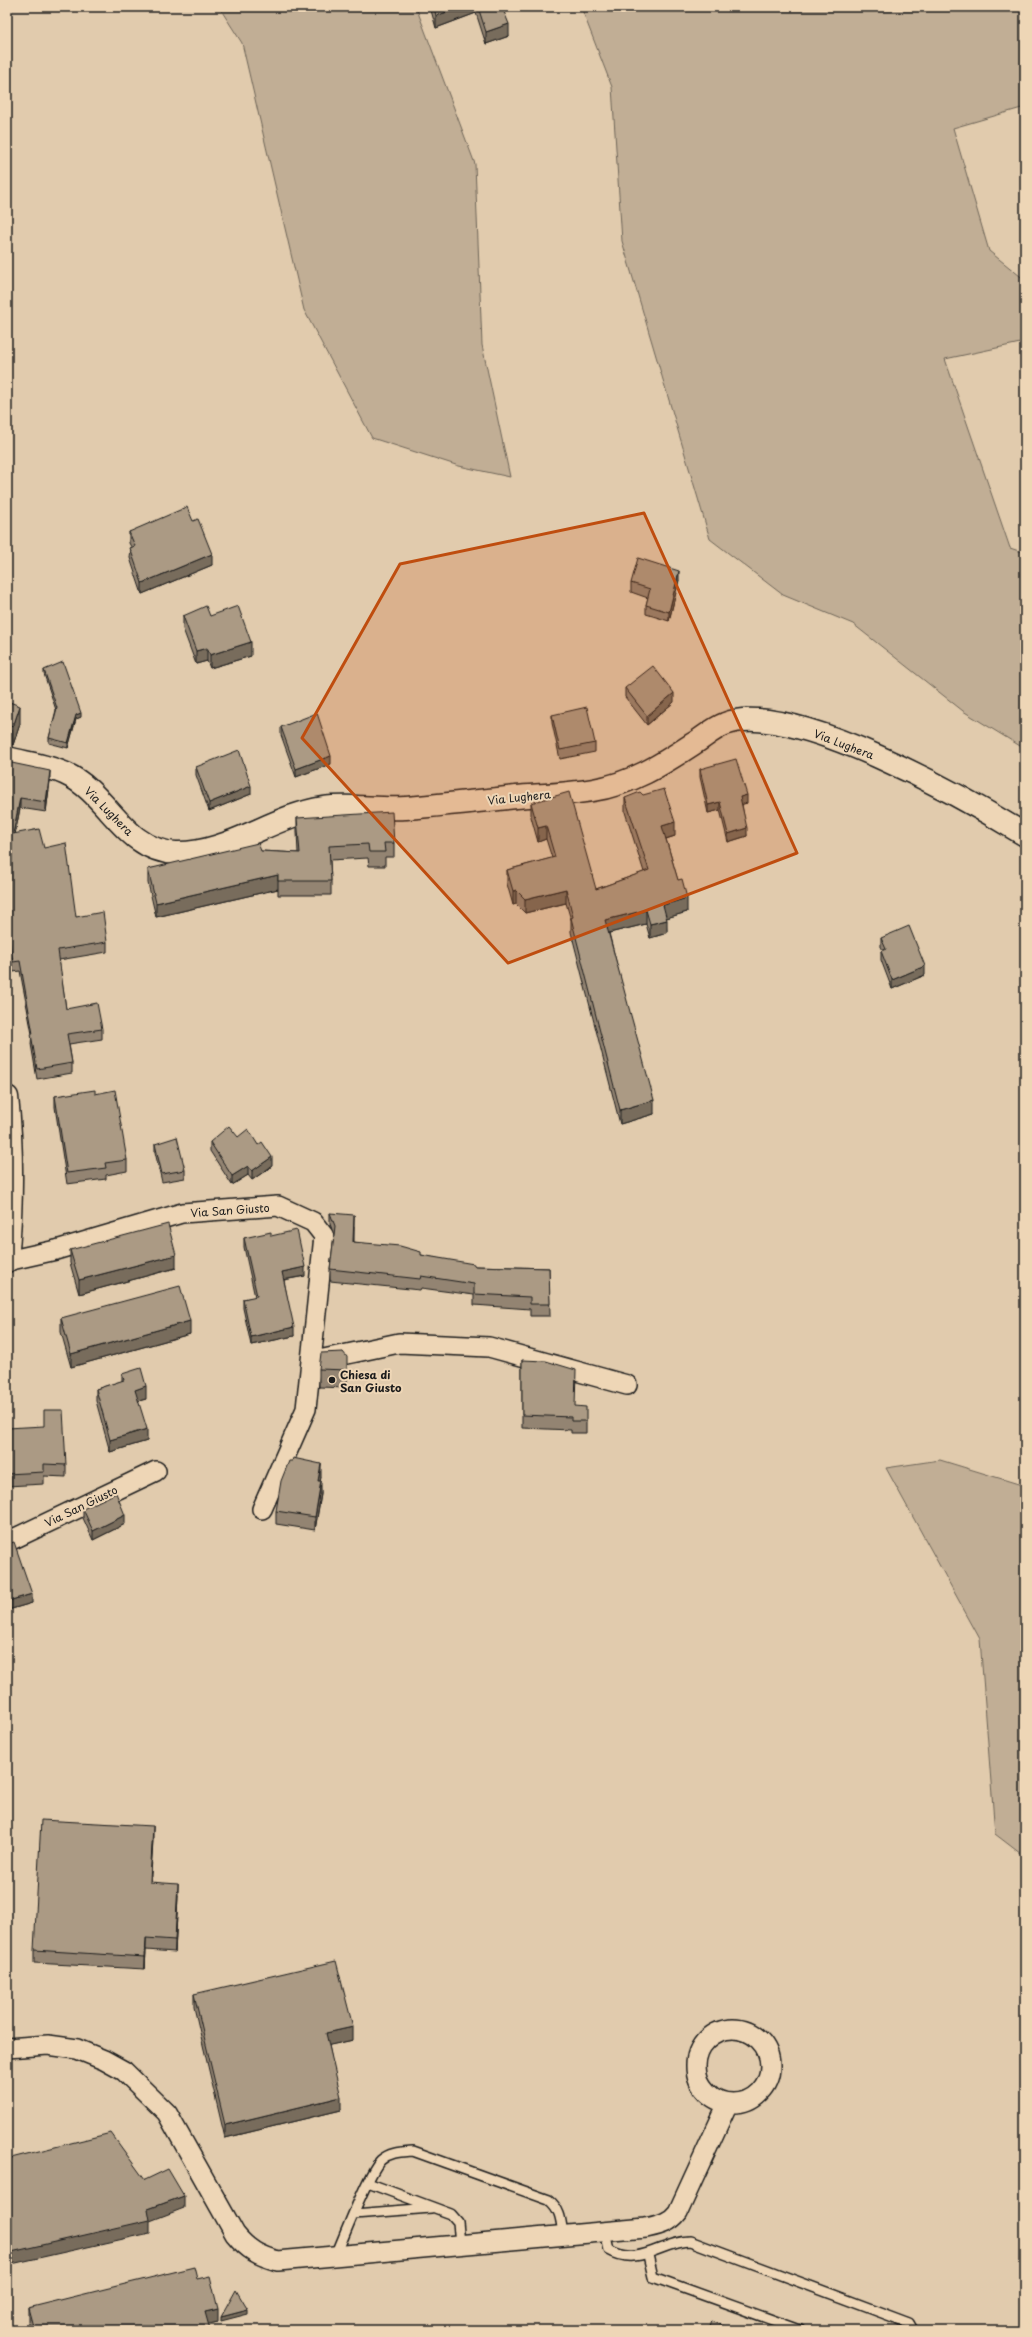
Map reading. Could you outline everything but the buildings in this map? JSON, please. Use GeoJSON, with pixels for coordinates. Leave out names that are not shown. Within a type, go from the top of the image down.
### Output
{"type":"FeatureCollection","features":[{"type":"Feature","properties":{"kind":"street","name":"Via Lughera"},"geometry":{"type":"LineString","coordinates":[[7,758],[67,774],[88,788],[130,834],[149,845],[173,853],[205,851],[304,812],[326,807],[403,808],[595,790],[640,777],[722,725],[739,719],[761,718],[787,723],[866,751],[989,812],[1025,834]]}},
{"type":"Feature","properties":{"kind":"street"},"geometry":{"type":"LineString","coordinates":[[7,1097],[12,1140],[12,1190],[7,1261]]}},
{"type":"Feature","properties":{"kind":"street","name":"Via San Giusto"},"geometry":{"type":"LineString","coordinates":[[7,1261],[56,1250],[182,1213],[278,1206],[313,1222],[324,1236],[306,1409],[262,1509]]}},
{"type":"Feature","properties":{"kind":"street"},"geometry":{"type":"LineString","coordinates":[[312,1362],[399,1343],[489,1347],[627,1385]]}},
{"type":"Feature","properties":{"kind":"street","name":"Via San Giusto"},"geometry":{"type":"LineString","coordinates":[[7,1542],[156,1471]]}},
{"type":"Feature","properties":{"kind":"street"},"geometry":{"type":"LineString","coordinates":[[7,2048],[48,2045],[76,2049],[104,2060],[124,2071],[167,2113],[235,2234],[247,2248],[260,2256],[278,2260],[606,2232],[646,2228],[663,2224],[673,2218],[728,2103]]}},
{"type":"Feature","properties":{"kind":"lane"},"geometry":{"type":"LineString","coordinates":[[336,2256],[374,2168],[380,2160],[391,2154],[413,2151],[549,2200],[556,2206],[560,2213],[563,2235]]}},
{"type":"Feature","properties":{"kind":"lane"},"geometry":{"type":"LineString","coordinates":[[368,2183],[456,2217],[460,2244]]}},
{"type":"Feature","properties":{"kind":"lane"},"geometry":{"type":"LineString","coordinates":[[354,2214],[435,2208]]}},
{"type":"Feature","properties":{"kind":"lane"},"geometry":{"type":"LineString","coordinates":[[606,2232],[609,2250],[618,2255],[648,2255],[680,2241],[690,2241],[909,2323],[913,2330]]}},
{"type":"Feature","properties":{"kind":"lane"},"geometry":{"type":"LineString","coordinates":[[648,2255],[653,2277],[800,2330]]}},
{"type":"Feature","properties":{"kind":"highlighted area"},"geometry":{"type":"Polygon","coordinates":[[[644,513],[797,853],[508,963],[302,738],[400,564],[644,513]]]}},
{"type":"Feature","properties":{"kind":"shaded area"},"geometry":{"type":"Polygon","coordinates":[[[219,7],[416,7],[475,164],[482,345],[510,477],[459,466],[372,438],[304,310],[242,43],[219,7]]]}},
{"type":"Feature","properties":{"kind":"shaded area"},"geometry":{"type":"Polygon","coordinates":[[[581,7],[1025,7],[1025,107],[953,128],[989,251],[1025,280],[1025,342],[945,359],[1010,548],[1025,553],[1025,749],[963,711],[853,624],[783,595],[710,539],[622,241],[612,87],[581,7]]]}},
{"type":"Feature","properties":{"kind":"shaded area"},"geometry":{"type":"Polygon","coordinates":[[[940,1460],[1025,1486],[1025,1857],[995,1834],[980,1639],[886,1468],[940,1460]]]}},
{"type":"Feature","properties":{"kind":"place","name":"Chiesa di San Giusto"},"geometry":{"type":"Point","coordinates":[332,1380]}}]}
